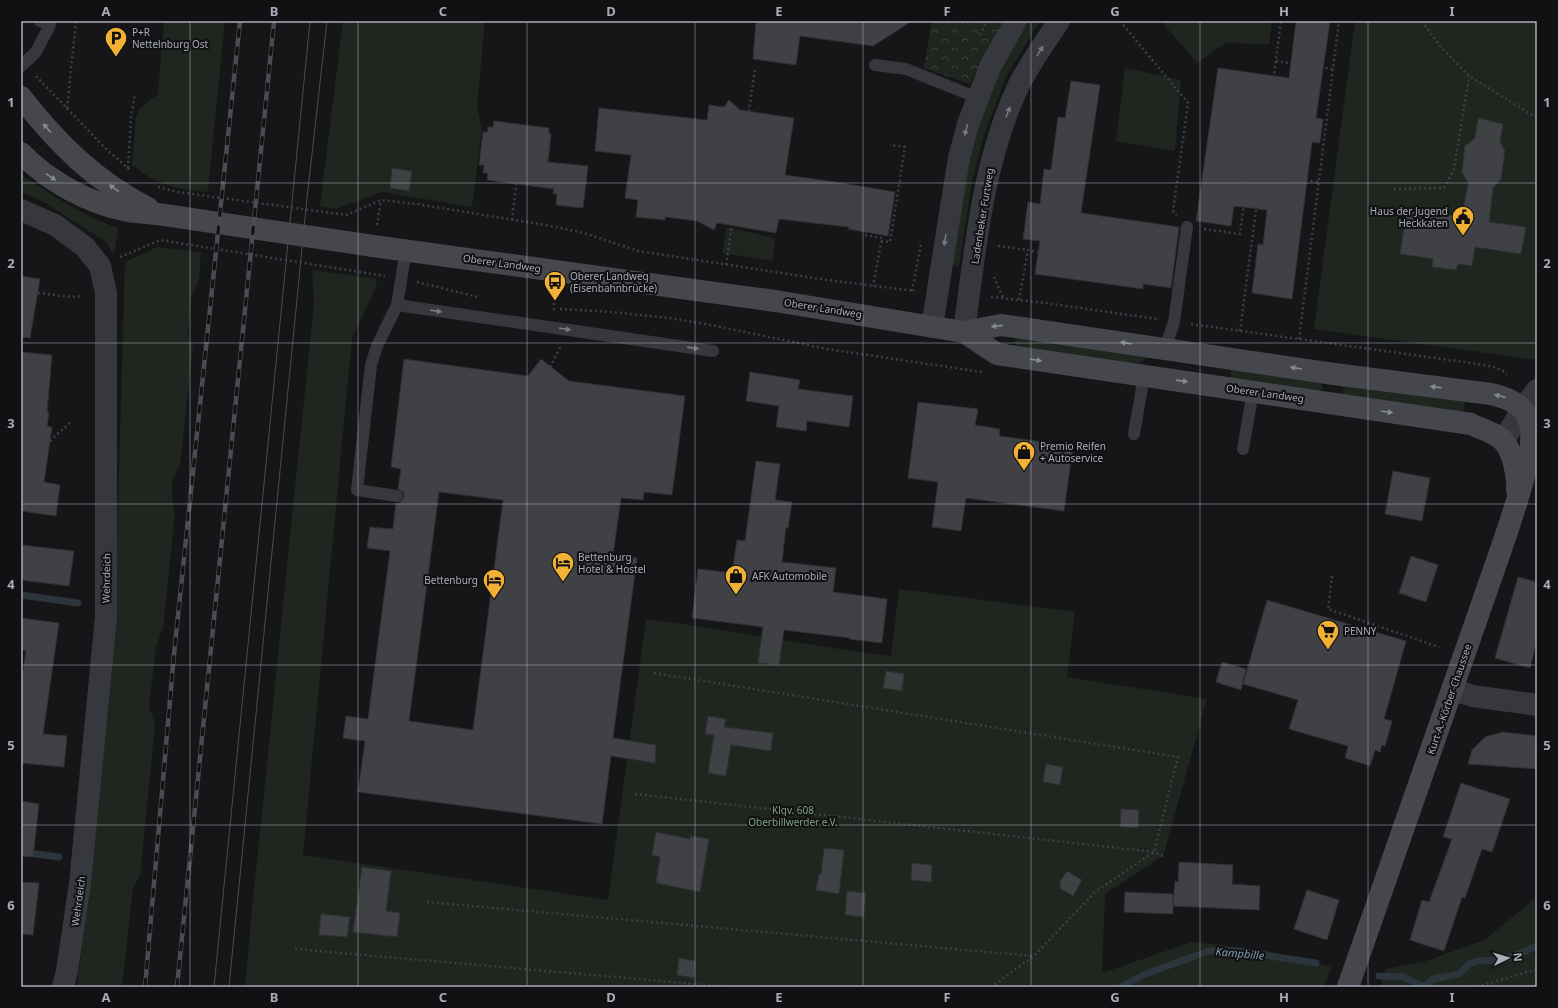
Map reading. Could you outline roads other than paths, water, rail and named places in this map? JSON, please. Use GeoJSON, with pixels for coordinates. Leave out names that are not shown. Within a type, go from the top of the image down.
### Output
{"type":"FeatureCollection","features":[{"type":"Feature","properties":{"kind":"main road"},"geometry":{"type":"LineString","coordinates":[[21,98],[62,145],[95,174],[116,190],[158,214]]}},
{"type":"Feature","properties":{"kind":"main road","name":"Oberer Landweg"},"geometry":{"type":"LineString","coordinates":[[21,153],[32,164],[73,192],[103,205],[129,211],[775,301],[964,332],[1001,325],[1334,374],[1491,394],[1506,397],[1522,408]]}},
{"type":"Feature","properties":{"kind":"main road","name":"Oberer Landweg"},"geometry":{"type":"LineString","coordinates":[[964,332],[997,354],[1470,424],[1495,435],[1504,441]]}},
{"type":"Feature","properties":{"kind":"main road"},"geometry":{"type":"LineString","coordinates":[[1144,376],[1164,349]]}},
{"type":"Feature","properties":{"kind":"main road"},"geometry":{"type":"LineString","coordinates":[[1311,400],[1325,394],[1329,390],[1332,386],[1334,374]]}},
{"type":"Feature","properties":{"kind":"main road","name":"Kurt-A.-Körber-Chaussee"},"geometry":{"type":"LineString","coordinates":[[1348,987],[1453,690],[1517,503],[1530,456],[1531,436],[1528,420],[1522,408]]}},
{"type":"Feature","properties":{"kind":"main road"},"geometry":{"type":"LineString","coordinates":[[1504,441],[1512,457],[1518,484],[1517,503]]}},
{"type":"Feature","properties":{"kind":"street"},"geometry":{"type":"LineString","coordinates":[[932,327],[959,158],[968,124],[990,67],[1016,21]]}},
{"type":"Feature","properties":{"kind":"street","name":"Ladenbeker Furtweg"},"geometry":{"type":"LineString","coordinates":[[964,332],[982,203],[990,166],[998,139],[1021,81],[1059,21]]}},
{"type":"Feature","properties":{"kind":"street","name":"Wehrdeich"},"geometry":{"type":"LineString","coordinates":[[21,210],[55,225],[85,247],[100,266],[106,293],[106,617],[80,883],[67,971],[63,987]]}},
{"type":"Feature","properties":{"kind":"street"},"geometry":{"type":"LineString","coordinates":[[1504,441],[1522,408],[1537,390]]}},
{"type":"Feature","properties":{"kind":"street"},"geometry":{"type":"LineString","coordinates":[[1453,690],[1473,696],[1537,705]]}},
{"type":"Feature","properties":{"kind":"lane"},"geometry":{"type":"LineString","coordinates":[[22,64],[36,52],[50,25],[40,21]]}},
{"type":"Feature","properties":{"kind":"lane"},"geometry":{"type":"LineString","coordinates":[[876,65],[906,69],[978,98]]}},
{"type":"Feature","properties":{"kind":"lane"},"geometry":{"type":"LineString","coordinates":[[1164,349],[1174,322],[1187,227]]}},
{"type":"Feature","properties":{"kind":"lane"},"geometry":{"type":"LineString","coordinates":[[397,496],[357,490],[371,365],[377,346],[397,305],[406,250]]}},
{"type":"Feature","properties":{"kind":"lane"},"geometry":{"type":"LineString","coordinates":[[397,305],[713,351]]}},
{"type":"Feature","properties":{"kind":"lane"},"geometry":{"type":"LineString","coordinates":[[1134,434],[1144,376]]}},
{"type":"Feature","properties":{"kind":"lane"},"geometry":{"type":"LineString","coordinates":[[1243,449],[1253,392]]}},
{"type":"Feature","properties":{"kind":"waterway"},"geometry":{"type":"LineString","coordinates":[[21,595],[78,603]]}},
{"type":"Feature","properties":{"kind":"waterway"},"geometry":{"type":"LineString","coordinates":[[21,852],[59,857]]}},
{"type":"Feature","properties":{"kind":"waterway","name":"Kampbille"},"geometry":{"type":"LineString","coordinates":[[1379,976],[1404,977],[1417,984],[1425,986],[1433,979],[1459,974],[1469,964],[1477,961],[1498,960],[1511,957],[1537,946]]}},
{"type":"Feature","properties":{"kind":"waterway","name":"Kampbille"},"geometry":{"type":"LineString","coordinates":[[1121,987],[1145,974],[1209,951],[1237,951],[1316,963]]}},
{"type":"Feature","properties":{"kind":"tram line"},"geometry":{"type":"LineString","coordinates":[[214,987],[310,21]]}},
{"type":"Feature","properties":{"kind":"tram line"},"geometry":{"type":"LineString","coordinates":[[229,987],[307,198],[327,21]]}},
{"type":"Feature","properties":{"kind":"railway"},"geometry":{"type":"LineString","coordinates":[[145,987],[174,654],[240,21]]}},
{"type":"Feature","properties":{"kind":"railway"},"geometry":{"type":"LineString","coordinates":[[177,987],[274,21]]}},
{"type":"Feature","properties":{"kind":"place","name":"P+R Nettelnburg Ost"},"geometry":{"type":"Point","coordinates":[116,58]}},
{"type":"Feature","properties":{"kind":"place","name":"Haus der Jugend Heckkaten"},"geometry":{"type":"Point","coordinates":[1463,236]}},
{"type":"Feature","properties":{"kind":"place","name":"Oberer Landweg (Eisenbahnbrücke)"},"geometry":{"type":"Point","coordinates":[555,302]}},
{"type":"Feature","properties":{"kind":"place","name":"Premio Reifen + Autoservice"},"geometry":{"type":"Point","coordinates":[1024,472]}},
{"type":"Feature","properties":{"kind":"place","name":"Bettenburg Hotel & Hostel"},"geometry":{"type":"Point","coordinates":[563,582]}},
{"type":"Feature","properties":{"kind":"place","name":"AFK Automobile"},"geometry":{"type":"Point","coordinates":[736,596]}},
{"type":"Feature","properties":{"kind":"place","name":"Bettenburg"},"geometry":{"type":"Point","coordinates":[494,600]}},
{"type":"Feature","properties":{"kind":"place","name":"PENNY"},"geometry":{"type":"Point","coordinates":[1328,650]}},
{"type":"Feature","properties":{"kind":"park label","name":"Klgv. 608 Oberbillwerder e.V."},"geometry":{"type":"Point","coordinates":[793,816]}}]}
